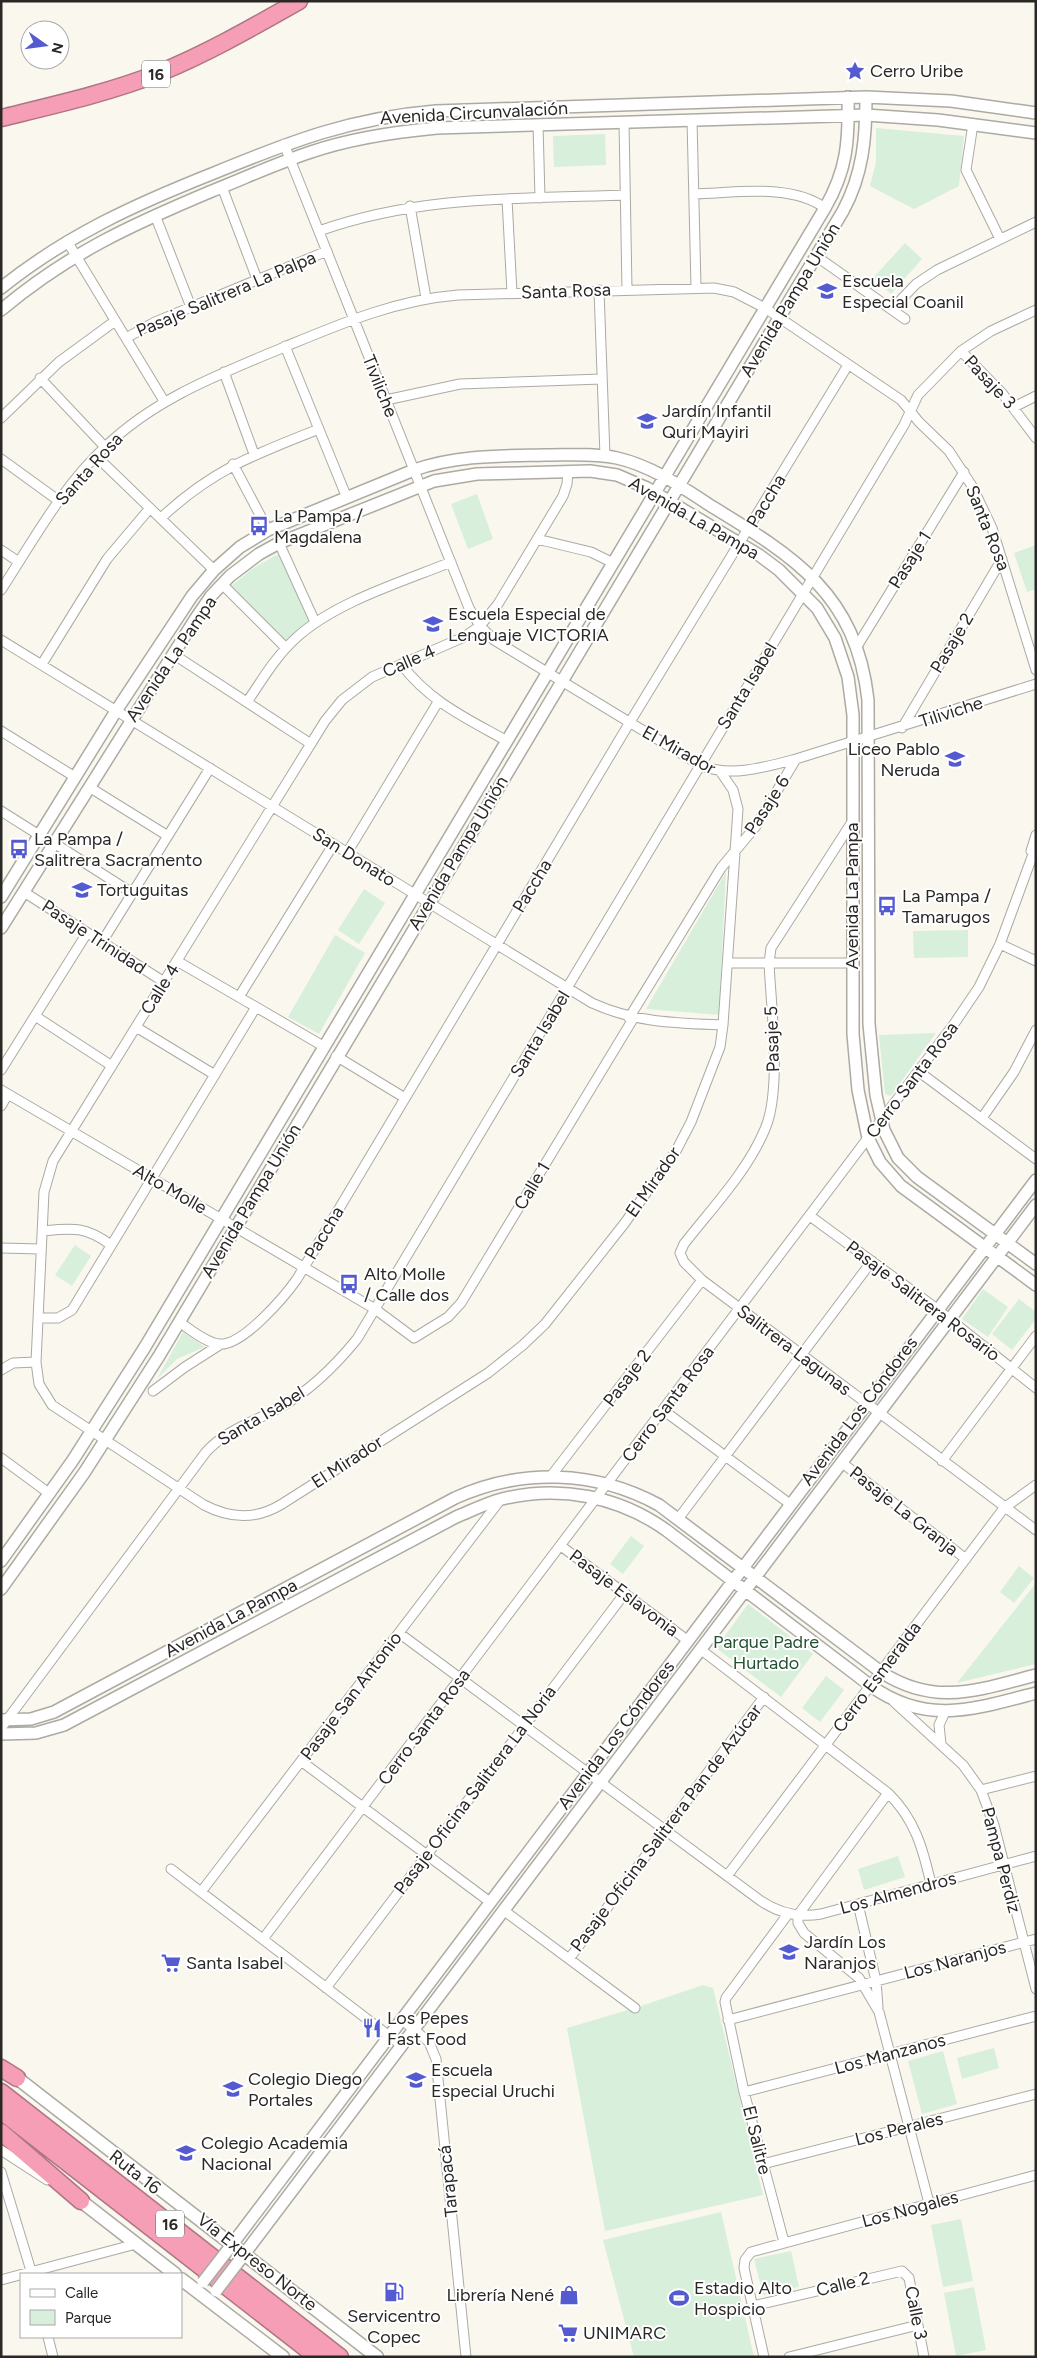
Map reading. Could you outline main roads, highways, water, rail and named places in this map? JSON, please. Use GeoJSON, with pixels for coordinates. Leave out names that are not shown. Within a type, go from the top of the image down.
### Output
{"type":"FeatureCollection","features":[{"type":"Feature","properties":{"kind":"highway","name":"16"},"geometry":{"type":"LineString","coordinates":[[1,118],[96,94],[160,72],[219,45],[299,1]]}},
{"type":"Feature","properties":{"kind":"highway"},"geometry":{"type":"LineString","coordinates":[[1,2068],[17,2078]]}},
{"type":"Feature","properties":{"kind":"highway","name":"Ruta 16"},"geometry":{"type":"LineString","coordinates":[[1,2092],[340,2357]]}},
{"type":"Feature","properties":{"kind":"highway","name":"Ruta 16"},"geometry":{"type":"LineString","coordinates":[[1,2111],[317,2357]]}},
{"type":"Feature","properties":{"kind":"highway"},"geometry":{"type":"LineString","coordinates":[[1,2132],[81,2201]]}},
{"type":"Feature","properties":{"kind":"main road","name":"Vía Expreso Norte"},"geometry":{"type":"LineString","coordinates":[[17,2078],[242,2257],[377,2357]]}},
{"type":"Feature","properties":{"kind":"main road"},"geometry":{"type":"LineString","coordinates":[[81,2201],[174,2273]]}},
{"type":"Feature","properties":{"kind":"main road"},"geometry":{"type":"LineString","coordinates":[[182,2279],[200,2286],[283,2357]]}},
{"type":"Feature","properties":{"kind":"place","name":"Cerro Uribe"},"geometry":{"type":"Point","coordinates":[855,71]}},
{"type":"Feature","properties":{"kind":"place","name":"Escuela Especial Coanil"},"geometry":{"type":"Point","coordinates":[827,291]}},
{"type":"Feature","properties":{"kind":"place","name":"Jardín Infantil Quri Mayiri"},"geometry":{"type":"Point","coordinates":[647,421]}},
{"type":"Feature","properties":{"kind":"place","name":"La Pampa / Magdalena"},"geometry":{"type":"Point","coordinates":[259,526]}},
{"type":"Feature","properties":{"kind":"place","name":"Escuela Especial de Lenguaje VICTORIA"},"geometry":{"type":"Point","coordinates":[433,624]}},
{"type":"Feature","properties":{"kind":"place","name":"Liceo Pablo Neruda"},"geometry":{"type":"Point","coordinates":[955,759]}},
{"type":"Feature","properties":{"kind":"place","name":"La Pampa / Salitrera Sacramento"},"geometry":{"type":"Point","coordinates":[19,849]}},
{"type":"Feature","properties":{"kind":"place","name":"Tortuguitas"},"geometry":{"type":"Point","coordinates":[82,890]}},
{"type":"Feature","properties":{"kind":"place","name":"La Pampa / Tamarugos"},"geometry":{"type":"Point","coordinates":[887,906]}},
{"type":"Feature","properties":{"kind":"place","name":"Alto Molle / Calle dos"},"geometry":{"type":"Point","coordinates":[349,1284]}},
{"type":"Feature","properties":{"kind":"place","name":"Jardín Los Naranjos"},"geometry":{"type":"Point","coordinates":[789,1952]}},
{"type":"Feature","properties":{"kind":"place","name":"Santa Isabel"},"geometry":{"type":"Point","coordinates":[171,1963]}},
{"type":"Feature","properties":{"kind":"place","name":"Los Pepes Fast Food"},"geometry":{"type":"Point","coordinates":[372,2028]}},
{"type":"Feature","properties":{"kind":"place","name":"Escuela Especial Uruchi"},"geometry":{"type":"Point","coordinates":[416,2080]}},
{"type":"Feature","properties":{"kind":"place","name":"Colegio Diego Portales"},"geometry":{"type":"Point","coordinates":[233,2089]}},
{"type":"Feature","properties":{"kind":"place","name":"Colegio Academia Nacional"},"geometry":{"type":"Point","coordinates":[186,2153]}},
{"type":"Feature","properties":{"kind":"place","name":"Servicentro Copec"},"geometry":{"type":"Point","coordinates":[394,2292]}},
{"type":"Feature","properties":{"kind":"place","name":"Librería Nené"},"geometry":{"type":"Point","coordinates":[569,2295]}},
{"type":"Feature","properties":{"kind":"place","name":"Estadio Alto Hospicio"},"geometry":{"type":"Point","coordinates":[679,2298]}},
{"type":"Feature","properties":{"kind":"place","name":"UNIMARC"},"geometry":{"type":"Point","coordinates":[568,2333]}},
{"type":"Feature","properties":{"kind":"park label","name":"Parque Padre Hurtado"},"geometry":{"type":"Point","coordinates":[766,1652]}}]}
